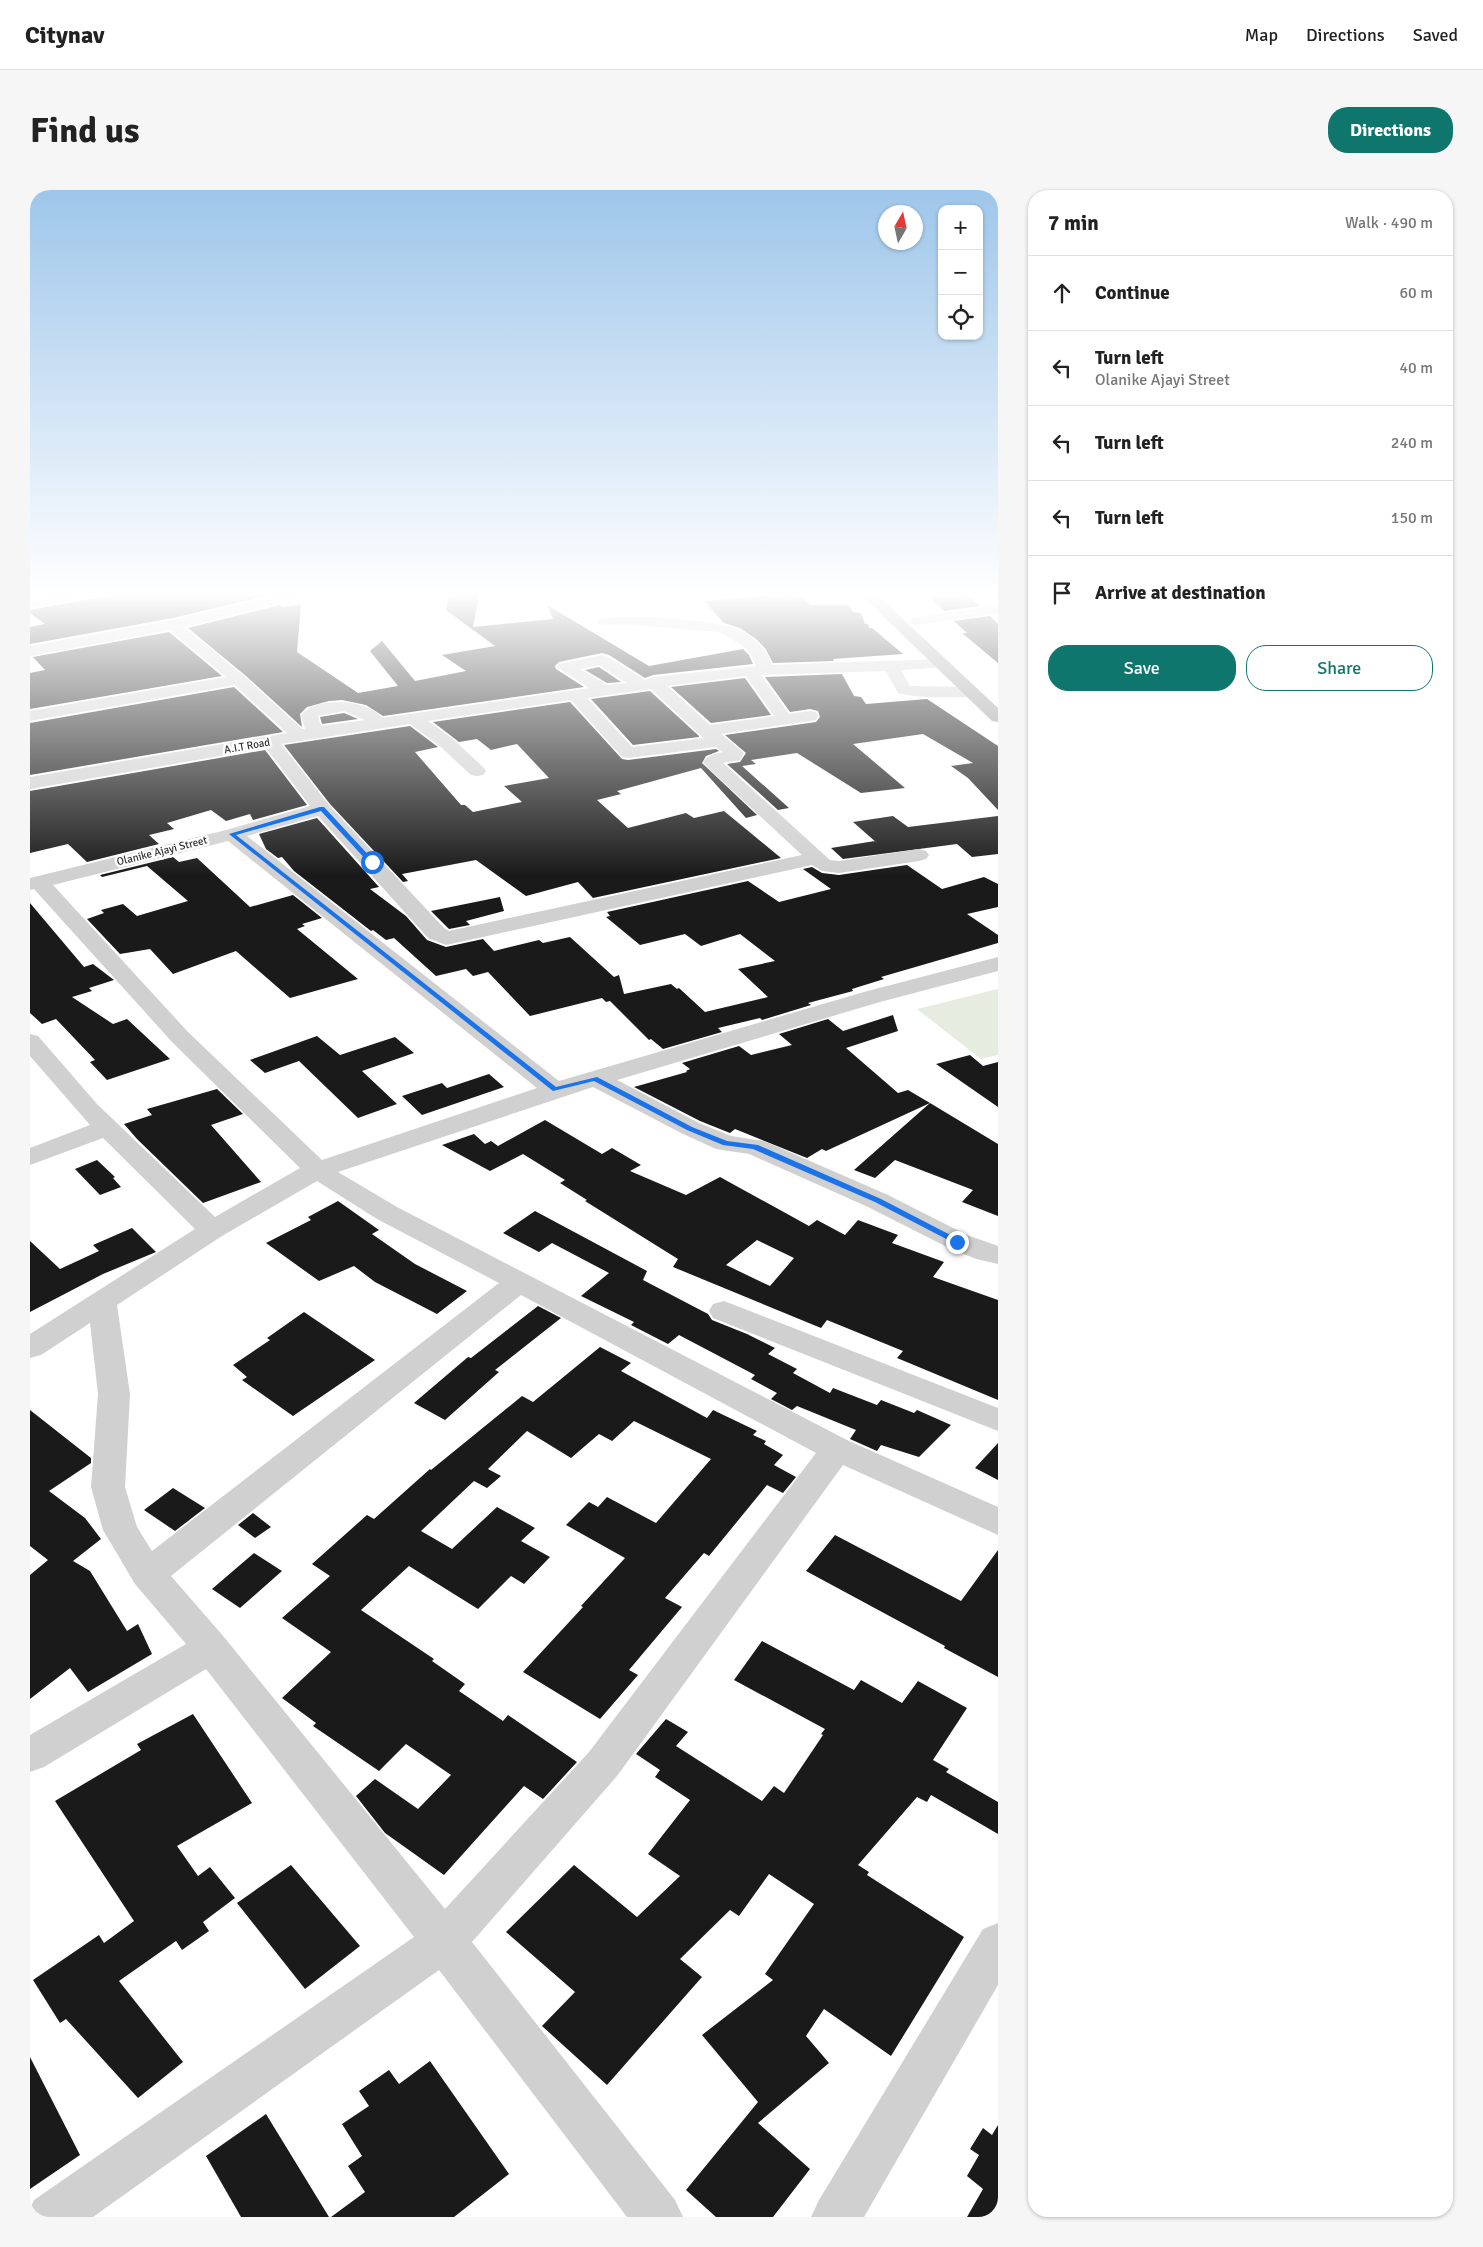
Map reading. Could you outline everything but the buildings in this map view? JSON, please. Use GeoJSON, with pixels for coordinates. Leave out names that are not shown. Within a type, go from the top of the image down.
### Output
{"type":"FeatureCollection","features":[{"type":"Feature","properties":{"kind":"highway"},"geometry":{"type":"LineString","coordinates":[[967,686],[998,717]]}},
{"type":"Feature","properties":{"kind":"highway"},"geometry":{"type":"LineString","coordinates":[[982,686],[998,697]]}},
{"type":"Feature","properties":{"kind":"street"},"geometry":{"type":"LineString","coordinates":[[30,716],[207,686]]}},
{"type":"Feature","properties":{"kind":"street"},"geometry":{"type":"LineString","coordinates":[[245,686],[295,731]]}},
{"type":"Feature","properties":{"kind":"street"},"geometry":{"type":"LineString","coordinates":[[595,686],[599,688]]}},
{"type":"Feature","properties":{"kind":"street","name":"A.I.T Road"},"geometry":{"type":"LineString","coordinates":[[30,783],[270,742],[364,722],[617,686]]}},
{"type":"Feature","properties":{"kind":"street"},"geometry":{"type":"LineString","coordinates":[[648,686],[735,753],[734,756],[716,759],[712,762],[816,858],[829,866],[839,866],[919,855]]}},
{"type":"Feature","properties":{"kind":"street"},"geometry":{"type":"LineString","coordinates":[[766,686],[785,720]]}},
{"type":"Feature","properties":{"kind":"street"},"geometry":{"type":"LineString","coordinates":[[888,686],[917,692],[972,692]]}},
{"type":"Feature","properties":{"kind":"street"},"geometry":{"type":"LineString","coordinates":[[902,686],[904,690]]}},
{"type":"Feature","properties":{"kind":"street","name":"A.I.T Road"},"geometry":{"type":"LineString","coordinates":[[364,722],[413,718],[574,694],[599,688]]}},
{"type":"Feature","properties":{"kind":"street"},"geometry":{"type":"LineString","coordinates":[[574,694],[628,754],[810,716]]}},
{"type":"Feature","properties":{"kind":"street","name":"A.I.T Road"},"geometry":{"type":"LineString","coordinates":[[30,777],[313,728],[309,715],[312,712],[343,705],[352,706],[364,722]]}},
{"type":"Feature","properties":{"kind":"street"},"geometry":{"type":"LineString","coordinates":[[413,718],[447,743],[477,771]]}},
{"type":"Feature","properties":{"kind":"street"},"geometry":{"type":"LineString","coordinates":[[270,742],[322,808],[436,933],[446,938],[816,858]]}},
{"type":"Feature","properties":{"kind":"street","name":"Olanike Ajayi Street"},"geometry":{"type":"LineString","coordinates":[[34,883],[232,834],[322,808]]}},
{"type":"Feature","properties":{"kind":"street"},"geometry":{"type":"LineString","coordinates":[[232,834],[555,1090]]}},
{"type":"Feature","properties":{"kind":"street"},"geometry":{"type":"LineString","coordinates":[[34,883],[180,1038],[317,1170],[387,1214],[837,1449],[998,1522]]}},
{"type":"Feature","properties":{"kind":"street"},"geometry":{"type":"LineString","coordinates":[[30,1348],[212,1230],[317,1170],[555,1090],[872,997],[998,964]]}},
{"type":"Feature","properties":{"kind":"street"},"geometry":{"type":"LineString","coordinates":[[30,1041],[88,1109],[212,1230]]}},
{"type":"Feature","properties":{"kind":"street"},"geometry":{"type":"LineString","coordinates":[[595,1078],[690,1128],[725,1143],[755,1147],[878,1201],[957,1242],[986,1254],[998,1255]]}},
{"type":"Feature","properties":{"kind":"street"},"geometry":{"type":"LineString","coordinates":[[30,1157],[107,1128]]}},
{"type":"Feature","properties":{"kind":"street"},"geometry":{"type":"LineString","coordinates":[[148,1574],[518,1283]]}},
{"type":"Feature","properties":{"kind":"street"},"geometry":{"type":"LineString","coordinates":[[102,1302],[114,1394],[108,1488],[120,1530],[148,1574],[211,1648],[444,1942],[658,2217]]}},
{"type":"Feature","properties":{"kind":"street"},"geometry":{"type":"LineString","coordinates":[[724,1311],[998,1420]]}},
{"type":"Feature","properties":{"kind":"street"},"geometry":{"type":"LineString","coordinates":[[51,2217],[444,1942],[603,1764],[837,1449]]}},
{"type":"Feature","properties":{"kind":"street"},"geometry":{"type":"LineString","coordinates":[[30,1755],[211,1648]]}},
{"type":"Feature","properties":{"kind":"street"},"geometry":{"type":"LineString","coordinates":[[836,2217],[998,1944]]}},
{"type":"Feature","properties":{"kind":"shaded area"},"geometry":{"type":"Polygon","coordinates":[[[998,989],[998,1055],[981,1059],[917,1009],[998,989]]]}},
{"type":"Feature","properties":{"kind":"route"},"geometry":{"type":"LineString","coordinates":[[372,862],[322,808],[232,834],[555,1090],[595,1078],[690,1128],[725,1143],[755,1147],[878,1201],[957,1242]]}}]}
